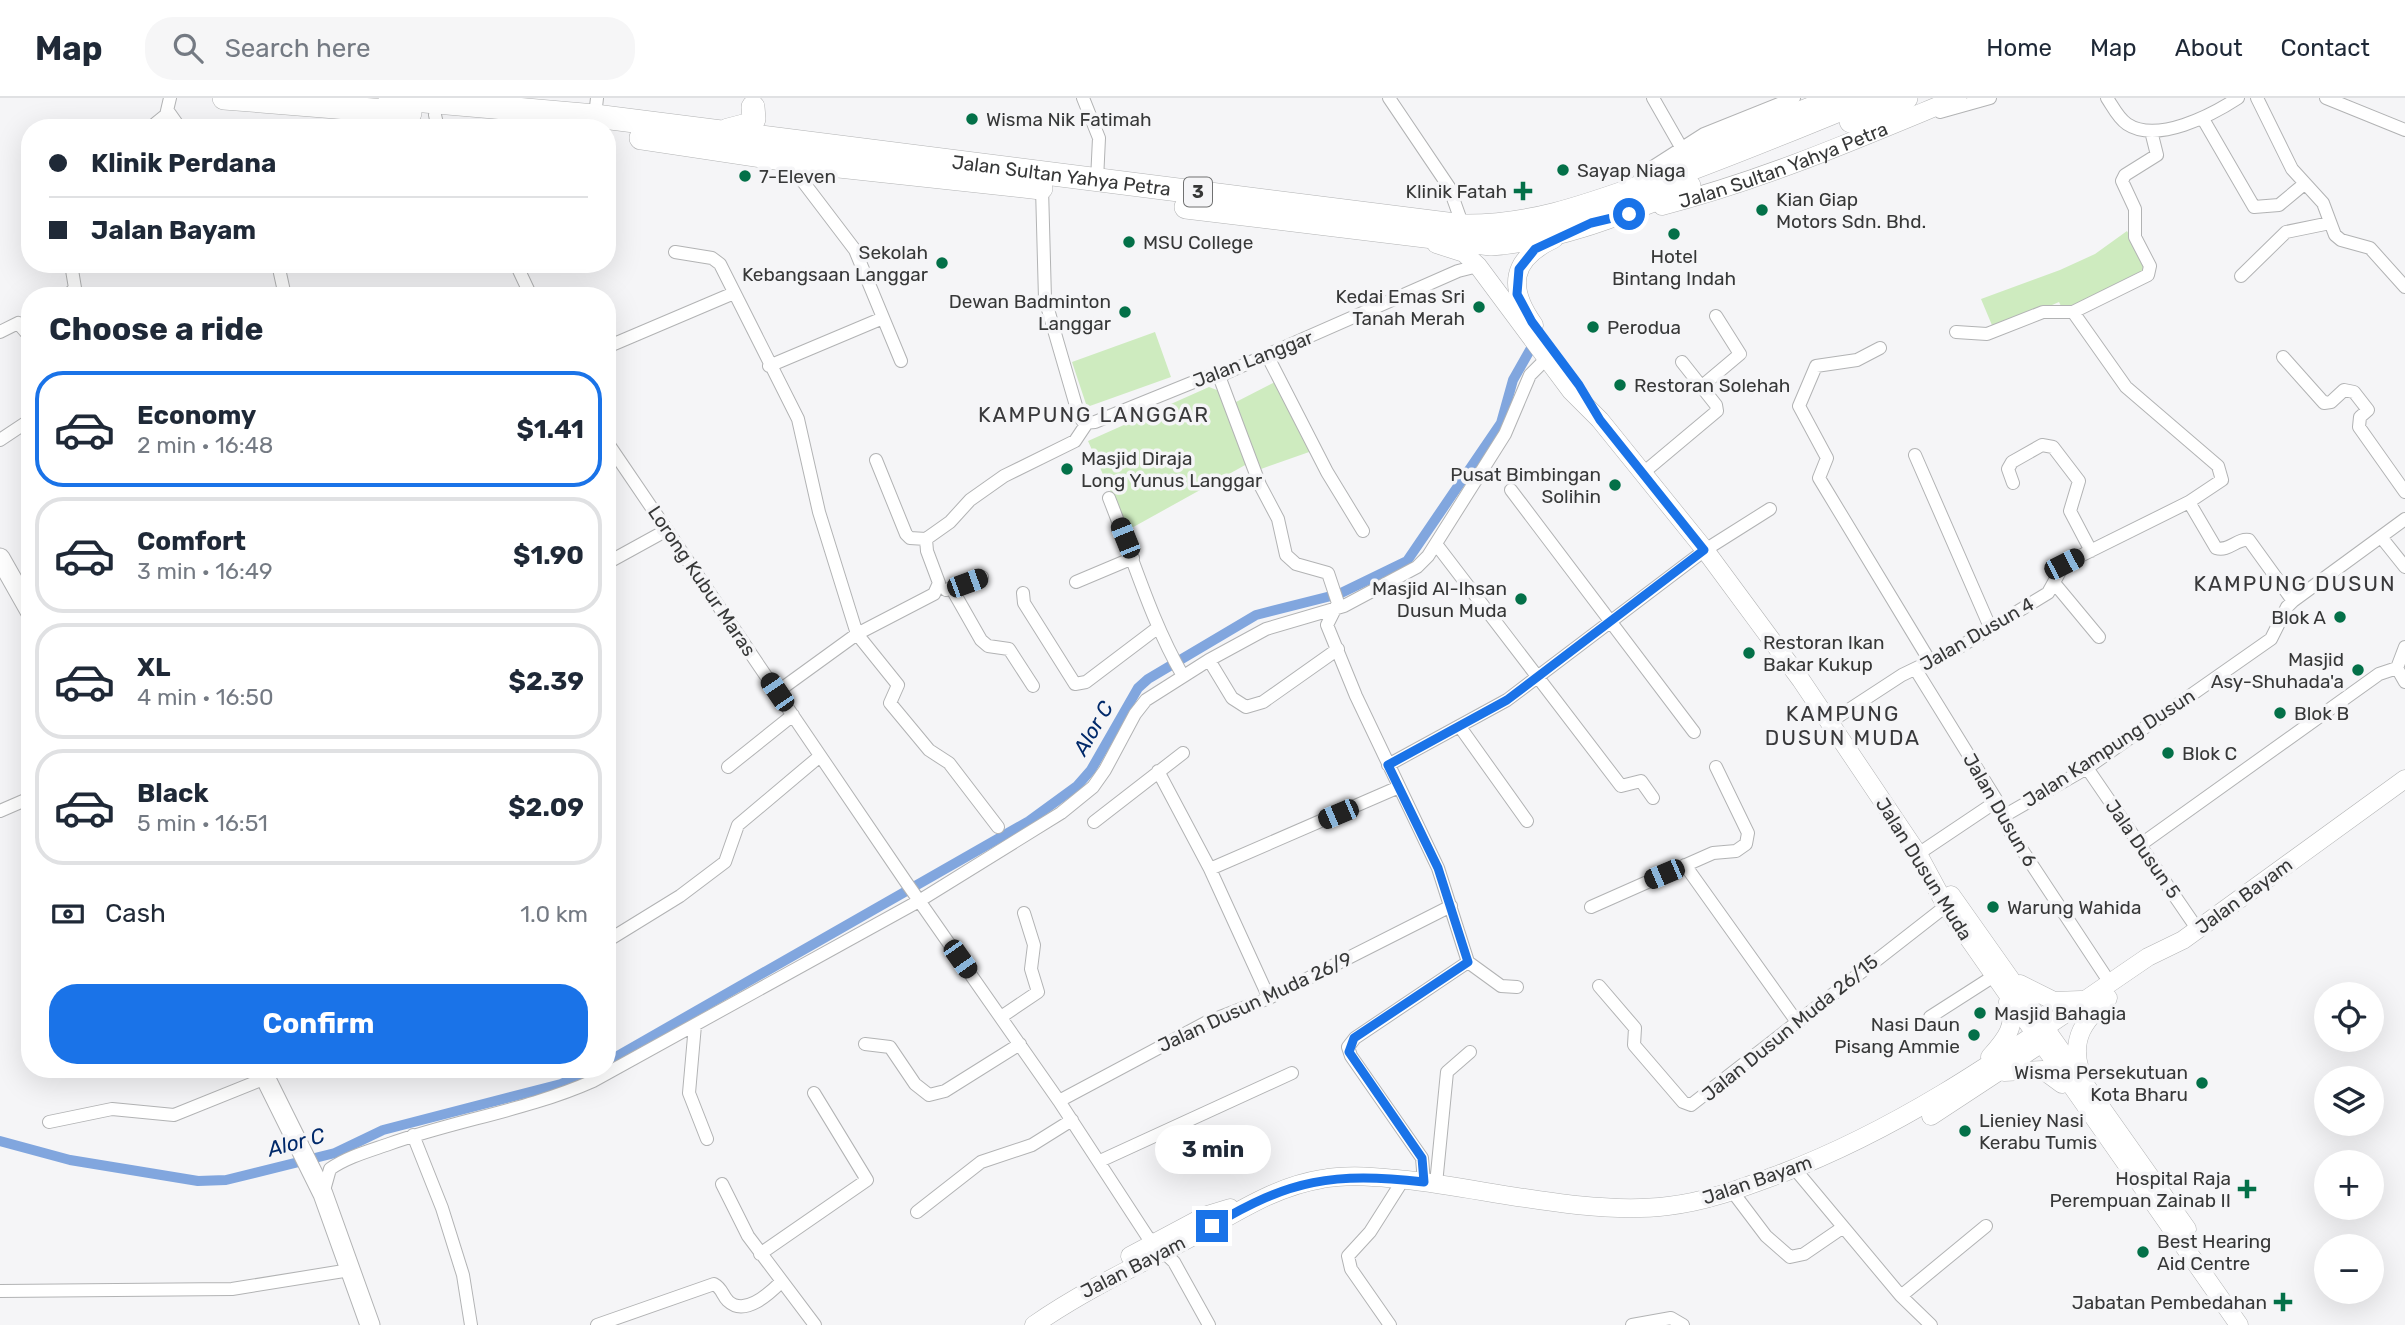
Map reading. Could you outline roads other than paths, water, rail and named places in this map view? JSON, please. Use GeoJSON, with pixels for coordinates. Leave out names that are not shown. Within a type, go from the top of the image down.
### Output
{"type":"FeatureCollection","features":[{"type":"Feature","properties":{"kind":"highway","name":"Jalan Sultan Yahya Petra"},"geometry":{"type":"LineString","coordinates":[[224,98],[418,119]]}},
{"type":"Feature","properties":{"kind":"highway","name":"Jalan Sultan Yahya Petra"},"geometry":{"type":"LineString","coordinates":[[390,98],[594,119]]}},
{"type":"Feature","properties":{"kind":"highway"},"geometry":{"type":"LineString","coordinates":[[1583,226],[1868,98]]}},
{"type":"Feature","properties":{"kind":"highway"},"geometry":{"type":"LineString","coordinates":[[718,132],[751,124],[754,118],[750,102]]}},
{"type":"Feature","properties":{"kind":"highway"},"geometry":{"type":"LineString","coordinates":[[1617,193],[1716,168],[1910,107]]}},
{"type":"Feature","properties":{"kind":"highway","name":"Jalan Sultan Yahya Petra"},"geometry":{"type":"LineString","coordinates":[[616,121],[718,132],[777,145],[802,162],[1042,188],[1414,236],[1492,244],[1583,226]]}},
{"type":"Feature","properties":{"kind":"highway","name":"Jalan Sultan Yahya Petra"},"geometry":{"type":"LineString","coordinates":[[616,122],[777,145],[1097,180],[1463,226],[1525,224],[1617,193]]}},
{"type":"Feature","properties":{"kind":"main road","name":"Jalan Sultan Yahya Petra"},"geometry":{"type":"LineString","coordinates":[[1617,193],[1702,148],[1832,98]]}},
{"type":"Feature","properties":{"kind":"main road","name":"Jalan Sultan Yahya Petra"},"geometry":{"type":"LineString","coordinates":[[1583,226],[1717,192],[1910,107],[1957,98]]}},
{"type":"Feature","properties":{"kind":"main road","name":"Jalan Dusun Muda"},"geometry":{"type":"LineString","coordinates":[[1583,226],[1535,249],[1525,258],[1519,269],[1517,294],[1532,322],[1579,385],[1600,420]]}},
{"type":"Feature","properties":{"kind":"main road","name":"Jalan Dusun Muda"},"geometry":{"type":"LineString","coordinates":[[1414,236],[1464,253],[1478,265],[1546,359],[1600,420],[1704,550],[1830,722],[1917,854],[1945,906],[2001,980]]}},
{"type":"Feature","properties":{"kind":"main road"},"geometry":{"type":"LineString","coordinates":[[0,558],[21,595]]}},
{"type":"Feature","properties":{"kind":"main road","name":"Jalan Bayam"},"geometry":{"type":"LineString","coordinates":[[1034,1325],[1109,1269],[1255,1200],[1320,1179],[1357,1176],[1403,1180],[1604,1207],[1635,1208],[1669,1206],[1732,1191],[1833,1153],[1924,1107],[1973,1075],[2044,1035],[2087,998],[2155,967],[2191,935],[2405,779]]}},
{"type":"Feature","properties":{"kind":"main road"},"geometry":{"type":"LineString","coordinates":[[1917,854],[1959,904],[2001,980],[2011,1007],[2011,1030],[1973,1075]]}},
{"type":"Feature","properties":{"kind":"main road"},"geometry":{"type":"LineString","coordinates":[[2001,980],[2054,1001],[2087,998]]}},
{"type":"Feature","properties":{"kind":"main road"},"geometry":{"type":"LineString","coordinates":[[2001,980],[2044,1035],[2239,1325]]}},
{"type":"Feature","properties":{"kind":"main road"},"geometry":{"type":"LineString","coordinates":[[1833,1153],[1899,1131],[1932,1116],[1998,1074],[2044,1035],[2109,990]]}},
{"type":"Feature","properties":{"kind":"main road"},"geometry":{"type":"LineString","coordinates":[[2086,1096],[2078,1062],[2077,1039],[2085,1022],[2109,990]]}},
{"type":"Feature","properties":{"kind":"main road"},"geometry":{"type":"LineString","coordinates":[[1998,1074],[2022,1069],[2043,1070],[2086,1096],[2253,1325]]}},
{"type":"Feature","properties":{"kind":"main road"},"geometry":{"type":"LineString","coordinates":[[265,1078],[323,1194],[370,1325]]}},
{"type":"Feature","properties":{"kind":"street"},"geometry":{"type":"LineString","coordinates":[[1083,98],[1100,138],[1097,180]]}},
{"type":"Feature","properties":{"kind":"street"},"geometry":{"type":"LineString","coordinates":[[1389,98],[1449,187],[1463,226]]}},
{"type":"Feature","properties":{"kind":"street"},"geometry":{"type":"LineString","coordinates":[[1653,98],[1681,147]]}},
{"type":"Feature","properties":{"kind":"street"},"geometry":{"type":"LineString","coordinates":[[1617,193],[1681,147],[1707,132],[1794,98]]}},
{"type":"Feature","properties":{"kind":"street"},"geometry":{"type":"LineString","coordinates":[[1910,107],[1990,98]]}},
{"type":"Feature","properties":{"kind":"street"},"geometry":{"type":"LineString","coordinates":[[2107,98],[2127,124],[2151,131],[2203,119],[2238,98]]}},
{"type":"Feature","properties":{"kind":"street"},"geometry":{"type":"LineString","coordinates":[[2257,98],[2286,159],[2303,185],[2323,203],[2330,223],[2341,240],[2370,248],[2405,287]]}},
{"type":"Feature","properties":{"kind":"street"},"geometry":{"type":"LineString","coordinates":[[2326,98],[2405,130]]}},
{"type":"Feature","properties":{"kind":"street"},"geometry":{"type":"LineString","coordinates":[[750,102],[777,145]]}},
{"type":"Feature","properties":{"kind":"street"},"geometry":{"type":"LineString","coordinates":[[157,119],[169,104]]}},
{"type":"Feature","properties":{"kind":"street"},"geometry":{"type":"LineString","coordinates":[[2203,119],[2254,207],[2279,205],[2303,185]]}},
{"type":"Feature","properties":{"kind":"street"},"geometry":{"type":"LineString","coordinates":[[1956,332],[1987,334],[2043,312],[2073,312],[2146,277],[2150,272],[2135,237],[2135,209],[2122,181],[2125,175],[2157,155],[2151,131]]}},
{"type":"Feature","properties":{"kind":"street"},"geometry":{"type":"LineString","coordinates":[[802,162],[801,178],[853,247],[901,361]]}},
{"type":"Feature","properties":{"kind":"street"},"geometry":{"type":"LineString","coordinates":[[876,460],[906,534],[910,538],[926,540],[950,522],[970,500],[1004,476],[1075,441],[1087,423],[1079,416],[1045,299],[1042,188]]}},
{"type":"Feature","properties":{"kind":"street"},"geometry":{"type":"LineString","coordinates":[[2241,276],[2286,232],[2330,223]]}},
{"type":"Feature","properties":{"kind":"street"},"geometry":{"type":"LineString","coordinates":[[1442,246],[1451,263],[1448,276]]}},
{"type":"Feature","properties":{"kind":"street"},"geometry":{"type":"LineString","coordinates":[[675,252],[715,259],[798,419],[819,512],[857,634],[896,679],[898,685],[890,703],[893,709],[929,750],[948,763],[998,827]]}},
{"type":"Feature","properties":{"kind":"street","name":"Jalan Langgar"},"geometry":{"type":"LineString","coordinates":[[1087,423],[1206,377],[1219,376],[1478,265]]}},
{"type":"Feature","properties":{"kind":"street"},"geometry":{"type":"LineString","coordinates":[[616,343],[734,293]]}},
{"type":"Feature","properties":{"kind":"street","name":"Jalan Dusun 4"},"geometry":{"type":"LineString","coordinates":[[1830,722],[1902,675],[1931,663],[2048,593],[2064,564],[2220,485],[2221,471],[2126,387],[2073,312]]}},
{"type":"Feature","properties":{"kind":"street"},"geometry":{"type":"LineString","coordinates":[[1702,386],[1740,354],[1716,316]]}},
{"type":"Feature","properties":{"kind":"street"},"geometry":{"type":"LineString","coordinates":[[769,366],[883,318]]}},
{"type":"Feature","properties":{"kind":"street"},"geometry":{"type":"LineString","coordinates":[[0,332],[16,323],[21,325]]}},
{"type":"Feature","properties":{"kind":"street"},"geometry":{"type":"LineString","coordinates":[[1880,348],[1857,360],[1816,366],[1799,406],[1828,461],[1819,478],[1931,663]]}},
{"type":"Feature","properties":{"kind":"street"},"geometry":{"type":"LineString","coordinates":[[1267,355],[1327,472],[1363,531]]}},
{"type":"Feature","properties":{"kind":"street"},"geometry":{"type":"LineString","coordinates":[[2283,358],[2324,403],[2331,402],[2344,390],[2354,392],[2368,410],[2360,417],[2359,427],[2405,492]]}},
{"type":"Feature","properties":{"kind":"street"},"geometry":{"type":"LineString","coordinates":[[616,1067],[695,1025],[1027,835],[1093,787],[1141,707],[1181,673],[1266,629],[1336,605],[1417,567],[1436,544],[1505,434],[1525,383],[1546,359]]}},
{"type":"Feature","properties":{"kind":"street"},"geometry":{"type":"LineString","coordinates":[[1643,473],[1717,411],[1716,405],[1682,362]]}},
{"type":"Feature","properties":{"kind":"street"},"geometry":{"type":"LineString","coordinates":[[1219,376],[1260,485],[1278,519],[1286,555],[1296,564],[1325,570],[1333,584],[1336,605],[1327,623],[1388,765],[1438,868],[1468,962],[1502,986],[1517,987]]}},
{"type":"Feature","properties":{"kind":"street"},"geometry":{"type":"LineString","coordinates":[[0,440],[21,427]]}},
{"type":"Feature","properties":{"kind":"street"},"geometry":{"type":"LineString","coordinates":[[2013,483],[2008,469],[2010,464],[2042,445],[2050,445],[2079,481],[2070,510],[2091,551]]}},
{"type":"Feature","properties":{"kind":"street","name":"Lorong Kubur Maras"},"geometry":{"type":"LineString","coordinates":[[616,455],[917,898],[1159,1247],[1174,1262],[1209,1325]]}},
{"type":"Feature","properties":{"kind":"street"},"geometry":{"type":"LineString","coordinates":[[1915,456],[1990,627]]}},
{"type":"Feature","properties":{"kind":"street"},"geometry":{"type":"LineString","coordinates":[[1511,490],[1694,732]]}},
{"type":"Feature","properties":{"kind":"street"},"geometry":{"type":"LineString","coordinates":[[1109,499],[1133,558],[1156,629],[1181,673]]}},
{"type":"Feature","properties":{"kind":"street"},"geometry":{"type":"LineString","coordinates":[[2189,502],[2217,548],[2226,549],[2249,540],[2293,601]]}},
{"type":"Feature","properties":{"kind":"street"},"geometry":{"type":"LineString","coordinates":[[1388,765],[1502,704],[1704,550],[1770,509]]}},
{"type":"Feature","properties":{"kind":"street","name":"Jalan Kampung Dusun"},"geometry":{"type":"LineString","coordinates":[[2002,817],[2087,768],[2271,639],[2287,607],[2293,601],[2405,519]]}},
{"type":"Feature","properties":{"kind":"street"},"geometry":{"type":"LineString","coordinates":[[616,558],[667,530]]}},
{"type":"Feature","properties":{"kind":"street"},"geometry":{"type":"LineString","coordinates":[[2381,537],[2405,567]]}},
{"type":"Feature","properties":{"kind":"street"},"geometry":{"type":"LineString","coordinates":[[926,540],[926,551],[939,583],[938,591]]}},
{"type":"Feature","properties":{"kind":"street"},"geometry":{"type":"LineString","coordinates":[[1436,544],[1621,786],[1642,781],[1653,798]]}},
{"type":"Feature","properties":{"kind":"street"},"geometry":{"type":"LineString","coordinates":[[1076,582],[1133,558]]}},
{"type":"Feature","properties":{"kind":"street"},"geometry":{"type":"LineString","coordinates":[[777,692],[857,634],[938,591],[952,589],[982,577]]}},
{"type":"Feature","properties":{"kind":"street"},"geometry":{"type":"LineString","coordinates":[[2055,584],[2099,637]]}},
{"type":"Feature","properties":{"kind":"street"},"geometry":{"type":"LineString","coordinates":[[952,589],[981,640],[988,646],[1009,649],[1033,685]]}},
{"type":"Feature","properties":{"kind":"street"},"geometry":{"type":"LineString","coordinates":[[1023,593],[1024,603],[1075,684],[1086,682],[1156,629]]}},
{"type":"Feature","properties":{"kind":"street"},"geometry":{"type":"LineString","coordinates":[[2405,646],[2397,668],[2405,682]]}},
{"type":"Feature","properties":{"kind":"street"},"geometry":{"type":"LineString","coordinates":[[1209,660],[1232,698],[1245,707],[1263,702],[1338,649]]}},
{"type":"Feature","properties":{"kind":"street"},"geometry":{"type":"LineString","coordinates":[[2140,845],[2379,674],[2397,668]]}},
{"type":"Feature","properties":{"kind":"street","name":"Jalan Dusun 6"},"geometry":{"type":"LineString","coordinates":[[1916,670],[1997,801],[2002,817],[2109,990]]}},
{"type":"Feature","properties":{"kind":"street"},"geometry":{"type":"LineString","coordinates":[[728,767],[793,715]]}},
{"type":"Feature","properties":{"kind":"street"},"geometry":{"type":"LineString","coordinates":[[1460,727],[1527,821]]}},
{"type":"Feature","properties":{"kind":"street"},"geometry":{"type":"LineString","coordinates":[[1094,822],[1182,753]]}},
{"type":"Feature","properties":{"kind":"street"},"geometry":{"type":"LineString","coordinates":[[616,935],[680,895],[725,862],[738,825],[820,755]]}},
{"type":"Feature","properties":{"kind":"street"},"geometry":{"type":"LineString","coordinates":[[1591,907],[1713,853],[1736,851],[1749,838],[1716,767]]}},
{"type":"Feature","properties":{"kind":"street","name":"Jala Dusun 5"},"geometry":{"type":"LineString","coordinates":[[2087,768],[2140,845],[2191,935]]}},
{"type":"Feature","properties":{"kind":"street"},"geometry":{"type":"LineString","coordinates":[[1157,771],[1210,869],[1269,998]]}},
{"type":"Feature","properties":{"kind":"street"},"geometry":{"type":"LineString","coordinates":[[1210,869],[1399,787]]}},
{"type":"Feature","properties":{"kind":"street"},"geometry":{"type":"LineString","coordinates":[[1917,854],[1997,801]]}},
{"type":"Feature","properties":{"kind":"street"},"geometry":{"type":"LineString","coordinates":[[0,811],[21,802]]}},
{"type":"Feature","properties":{"kind":"street"},"geometry":{"type":"LineString","coordinates":[[1685,865],[1797,1022]]}},
{"type":"Feature","properties":{"kind":"street","name":"Jalan Dusun Muda 26/9"},"geometry":{"type":"LineString","coordinates":[[1059,1101],[1207,1022],[1269,998],[1451,906]]}},
{"type":"Feature","properties":{"kind":"street","name":"Jalan Dusun Muda 26/15"},"geometry":{"type":"LineString","coordinates":[[1599,986],[1635,1028],[1634,1045],[1686,1104],[1700,1101],[1945,906]]}},
{"type":"Feature","properties":{"kind":"street"},"geometry":{"type":"LineString","coordinates":[[1001,1017],[1038,992],[1031,969],[1034,945],[1024,913]]}},
{"type":"Feature","properties":{"kind":"street"},"geometry":{"type":"LineString","coordinates":[[1430,1183],[1422,1158],[1351,1056],[1348,1047],[1354,1038],[1468,962]]}},
{"type":"Feature","properties":{"kind":"street"},"geometry":{"type":"LineString","coordinates":[[1930,1017],[2001,980]]}},
{"type":"Feature","properties":{"kind":"street"},"geometry":{"type":"LineString","coordinates":[[695,1025],[689,1093],[707,1139]]}},
{"type":"Feature","properties":{"kind":"street"},"geometry":{"type":"LineString","coordinates":[[865,1044],[890,1047],[915,1084],[929,1095],[945,1091],[1020,1044]]}},
{"type":"Feature","properties":{"kind":"street"},"geometry":{"type":"LineString","coordinates":[[1430,1183],[1446,1076],[1452,1064],[1470,1052]]}},
{"type":"Feature","properties":{"kind":"street"},"geometry":{"type":"LineString","coordinates":[[1100,1161],[1292,1073]]}},
{"type":"Feature","properties":{"kind":"street"},"geometry":{"type":"LineString","coordinates":[[50,1122],[112,1109],[174,1115],[254,1078]]}},
{"type":"Feature","properties":{"kind":"street"},"geometry":{"type":"LineString","coordinates":[[323,1194],[330,1169],[337,1164],[413,1135],[565,1094],[595,1078]]}},
{"type":"Feature","properties":{"kind":"street"},"geometry":{"type":"LineString","coordinates":[[760,1255],[867,1180],[814,1093]]}},
{"type":"Feature","properties":{"kind":"street"},"geometry":{"type":"LineString","coordinates":[[917,1212],[981,1162],[1032,1145],[1072,1120]]}},
{"type":"Feature","properties":{"kind":"street"},"geometry":{"type":"LineString","coordinates":[[413,1135],[442,1208],[463,1275],[471,1325]]}},
{"type":"Feature","properties":{"kind":"street"},"geometry":{"type":"LineString","coordinates":[[1794,1168],[1900,1296],[1931,1325]]}},
{"type":"Feature","properties":{"kind":"street"},"geometry":{"type":"LineString","coordinates":[[1390,1325],[1351,1269],[1348,1256],[1370,1232],[1403,1180]]}},
{"type":"Feature","properties":{"kind":"street"},"geometry":{"type":"LineString","coordinates":[[722,1184],[760,1255],[815,1325]]}},
{"type":"Feature","properties":{"kind":"street"},"geometry":{"type":"LineString","coordinates":[[1732,1191],[1766,1236],[1790,1257],[1804,1254],[1842,1228]]}},
{"type":"Feature","properties":{"kind":"street"},"geometry":{"type":"LineString","coordinates":[[1900,1296],[1986,1226]]}},
{"type":"Feature","properties":{"kind":"street"},"geometry":{"type":"LineString","coordinates":[[0,1291],[232,1289],[350,1270]]}},
{"type":"Feature","properties":{"kind":"street"},"geometry":{"type":"LineString","coordinates":[[597,1325],[714,1284],[728,1301],[744,1305],[765,1298],[781,1282]]}},
{"type":"Feature","properties":{"kind":"street"},"geometry":{"type":"LineString","coordinates":[[1632,1325],[1671,1318],[1683,1325]]}},
{"type":"Feature","properties":{"kind":"waterway","name":"Alor C"},"geometry":{"type":"LineString","coordinates":[[616,1057],[1029,821],[1077,786],[1091,770],[1138,688],[1148,679],[1256,615],[1339,594],[1407,561],[1501,423],[1513,380],[1530,350]]}},
{"type":"Feature","properties":{"kind":"waterway","name":"Alor C"},"geometry":{"type":"LineString","coordinates":[[0,1141],[70,1160],[198,1181],[226,1180],[335,1153],[383,1130],[561,1084],[574,1078]]}},
{"type":"Feature","properties":{"kind":"place","name":"Wisma Nik Fatimah"},"geometry":{"type":"Point","coordinates":[972,119]}},
{"type":"Feature","properties":{"kind":"place","name":"Sayap Niaga"},"geometry":{"type":"Point","coordinates":[1563,170]}},
{"type":"Feature","properties":{"kind":"place","name":"7-Eleven"},"geometry":{"type":"Point","coordinates":[745,176]}},
{"type":"Feature","properties":{"kind":"place","name":"Klinik Fatah"},"geometry":{"type":"Point","coordinates":[1523,191]}},
{"type":"Feature","properties":{"kind":"place","name":"Kian Giap Motors Sdn. Bhd."},"geometry":{"type":"Point","coordinates":[1762,210]}},
{"type":"Feature","properties":{"kind":"place","name":"Hotel Bintang Indah"},"geometry":{"type":"Point","coordinates":[1674,234]}},
{"type":"Feature","properties":{"kind":"place","name":"MSU College"},"geometry":{"type":"Point","coordinates":[1129,242]}},
{"type":"Feature","properties":{"kind":"place","name":"Sekolah Kebangsaan Langgar"},"geometry":{"type":"Point","coordinates":[942,263]}},
{"type":"Feature","properties":{"kind":"place","name":"Kedai Emas Sri Tanah Merah"},"geometry":{"type":"Point","coordinates":[1479,307]}},
{"type":"Feature","properties":{"kind":"place","name":"Dewan Badminton Langgar"},"geometry":{"type":"Point","coordinates":[1125,312]}},
{"type":"Feature","properties":{"kind":"place","name":"Perodua"},"geometry":{"type":"Point","coordinates":[1593,327]}},
{"type":"Feature","properties":{"kind":"place","name":"Restoran Solehah"},"geometry":{"type":"Point","coordinates":[1620,385]}},
{"type":"Feature","properties":{"kind":"place","name":"Masjid Diraja Long Yunus Langgar"},"geometry":{"type":"Point","coordinates":[1067,469]}},
{"type":"Feature","properties":{"kind":"place","name":"Pusat Bimbingan Solihin"},"geometry":{"type":"Point","coordinates":[1615,485]}},
{"type":"Feature","properties":{"kind":"place","name":"Masjid Al-Ihsan Dusun Muda"},"geometry":{"type":"Point","coordinates":[1521,599]}},
{"type":"Feature","properties":{"kind":"place","name":"Blok A"},"geometry":{"type":"Point","coordinates":[2340,617]}},
{"type":"Feature","properties":{"kind":"place","name":"Restoran Ikan Bakar Kukup"},"geometry":{"type":"Point","coordinates":[1749,653]}},
{"type":"Feature","properties":{"kind":"place","name":"Masjid Asy-Shuhada'a"},"geometry":{"type":"Point","coordinates":[2358,670]}},
{"type":"Feature","properties":{"kind":"place","name":"Blok B"},"geometry":{"type":"Point","coordinates":[2280,713]}},
{"type":"Feature","properties":{"kind":"place","name":"Blok C"},"geometry":{"type":"Point","coordinates":[2168,753]}},
{"type":"Feature","properties":{"kind":"place","name":"Warung Wahida"},"geometry":{"type":"Point","coordinates":[1993,907]}},
{"type":"Feature","properties":{"kind":"place","name":"Masjid Bahagia"},"geometry":{"type":"Point","coordinates":[1980,1013]}},
{"type":"Feature","properties":{"kind":"place","name":"Nasi Daun Pisang Ammie"},"geometry":{"type":"Point","coordinates":[1974,1035]}},
{"type":"Feature","properties":{"kind":"place","name":"Wisma Persekutuan Kota Bharu"},"geometry":{"type":"Point","coordinates":[2202,1083]}},
{"type":"Feature","properties":{"kind":"place","name":"Lieniey Nasi Kerabu Tumis"},"geometry":{"type":"Point","coordinates":[1965,1131]}},
{"type":"Feature","properties":{"kind":"place","name":"Hospital Raja Perempuan Zainab II"},"geometry":{"type":"Point","coordinates":[2247,1189]}},
{"type":"Feature","properties":{"kind":"place","name":"Best Hearing Aid Centre"},"geometry":{"type":"Point","coordinates":[2143,1252]}},
{"type":"Feature","properties":{"kind":"place","name":"Jabatan Pembedahan"},"geometry":{"type":"Point","coordinates":[2283,1302]}},
{"type":"Feature","properties":{"kind":"district","name":"KAMPUNG LANGGAR"},"geometry":{"type":"Point","coordinates":[1094,414]}},
{"type":"Feature","properties":{"kind":"district","name":"KAMPUNG DUSUN"},"geometry":{"type":"Point","coordinates":[2295,583]}},
{"type":"Feature","properties":{"kind":"district","name":"KAMPUNG DUSUN MUDA"},"geometry":{"type":"Point","coordinates":[1843,725]}}]}
